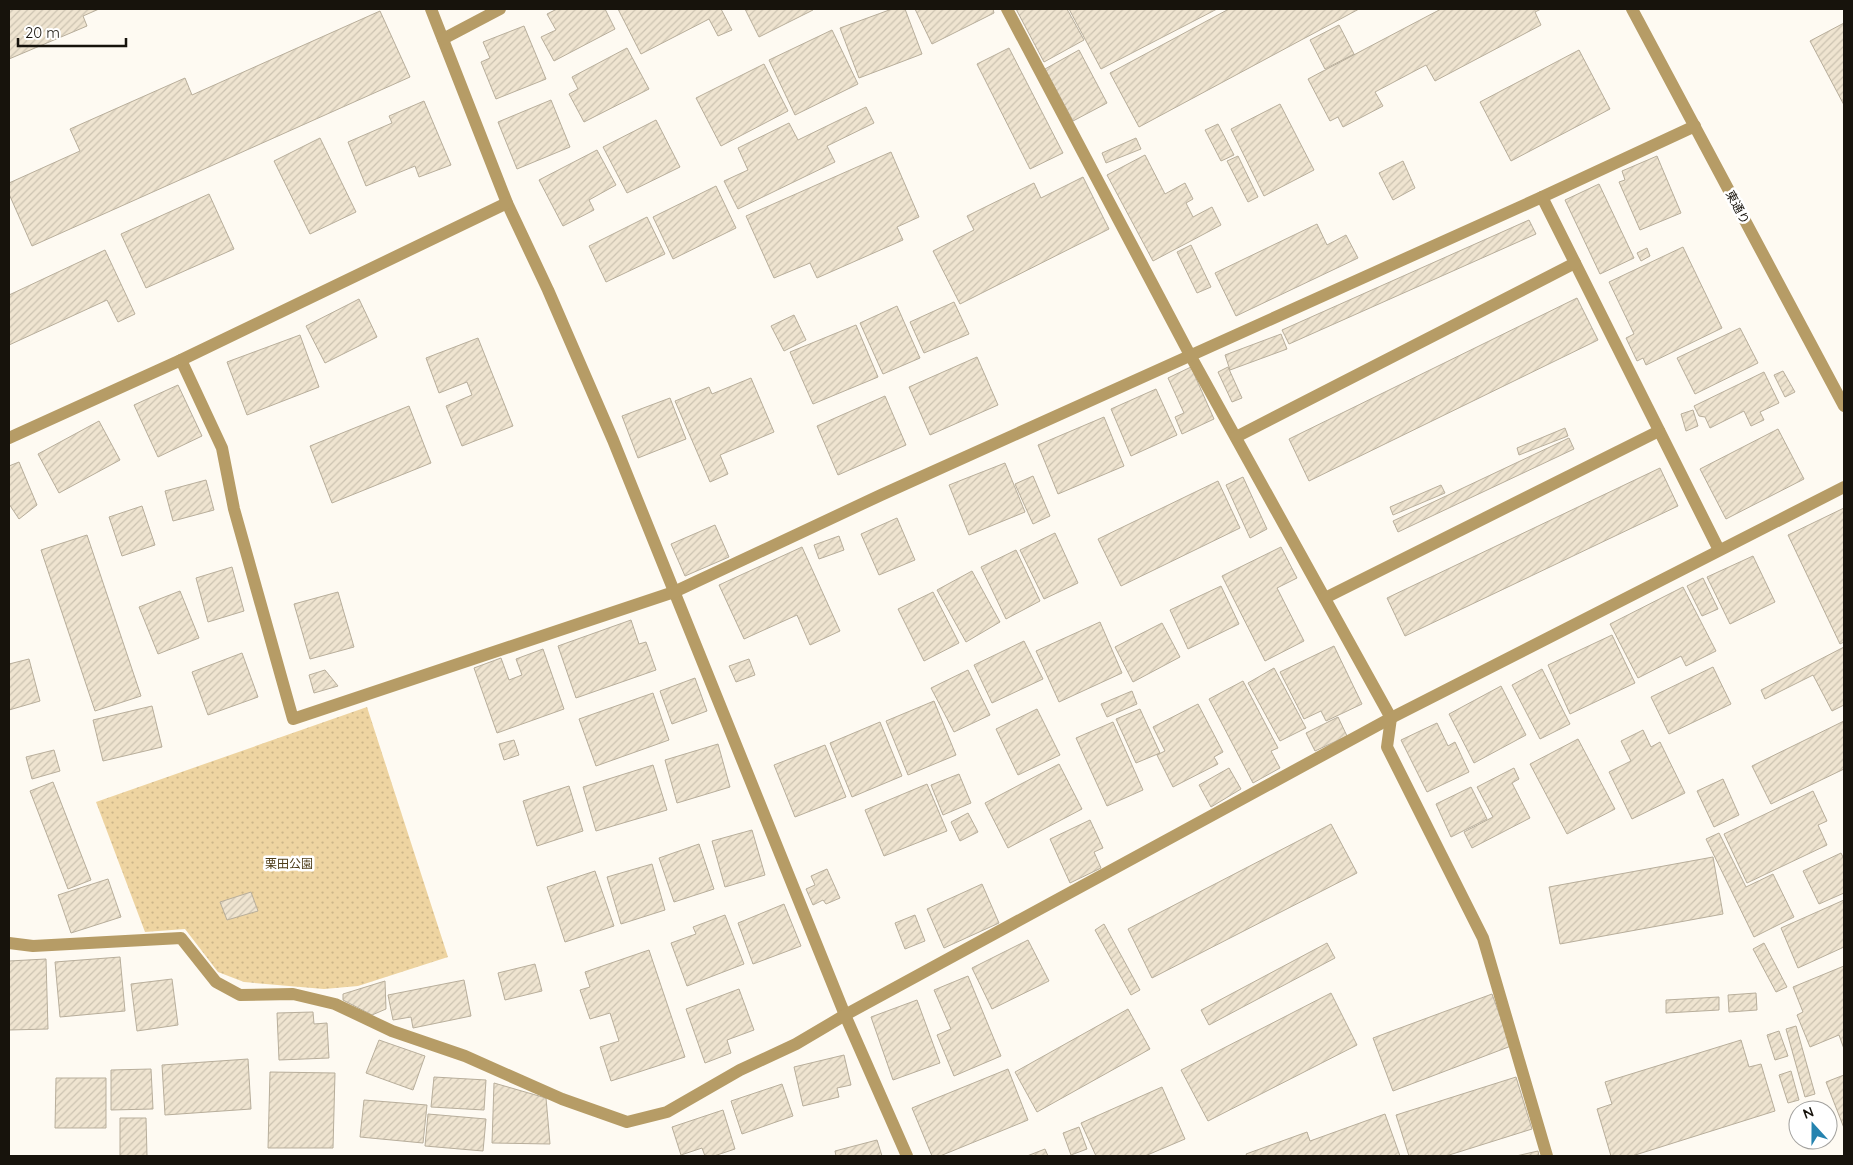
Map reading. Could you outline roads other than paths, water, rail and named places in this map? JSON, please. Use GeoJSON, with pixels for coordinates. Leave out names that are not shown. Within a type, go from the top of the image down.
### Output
{"type":"FeatureCollection","features":[{"type":"Feature","properties":{"kind":"street"},"geometry":{"type":"LineString","coordinates":[[432,9],[507,203],[548,290],[609,431],[845,1015],[907,1156]]}},
{"type":"Feature","properties":{"kind":"street"},"geometry":{"type":"LineString","coordinates":[[443,39],[500,9]]}},
{"type":"Feature","properties":{"kind":"street"},"geometry":{"type":"LineString","coordinates":[[1007,9],[1190,354],[1391,718],[1387,747],[1483,938],[1547,1156]]}},
{"type":"Feature","properties":{"kind":"street","name":"東通り"},"geometry":{"type":"LineString","coordinates":[[1632,9],[1844,406]]}},
{"type":"Feature","properties":{"kind":"street"},"geometry":{"type":"LineString","coordinates":[[181,360],[222,448],[234,509],[293,719],[674,592],[881,495],[1695,126]]}},
{"type":"Feature","properties":{"kind":"street"},"geometry":{"type":"LineString","coordinates":[[1542,197],[1719,550]]}},
{"type":"Feature","properties":{"kind":"street"},"geometry":{"type":"LineString","coordinates":[[9,438],[181,360],[507,203]]}},
{"type":"Feature","properties":{"kind":"street"},"geometry":{"type":"LineString","coordinates":[[1236,437],[1575,263]]}},
{"type":"Feature","properties":{"kind":"street"},"geometry":{"type":"LineString","coordinates":[[1325,598],[1659,431]]}},
{"type":"Feature","properties":{"kind":"street"},"geometry":{"type":"LineString","coordinates":[[9,943],[33,946],[181,938],[216,982],[240,995],[293,994],[335,1004],[392,1030],[465,1056],[562,1099],[627,1122],[667,1112],[740,1070],[796,1044],[845,1015],[1391,718],[1844,487]]}},
{"type":"Feature","properties":{"kind":"park label","name":"栗田公園"},"geometry":{"type":"Point","coordinates":[289,863]}}]}
